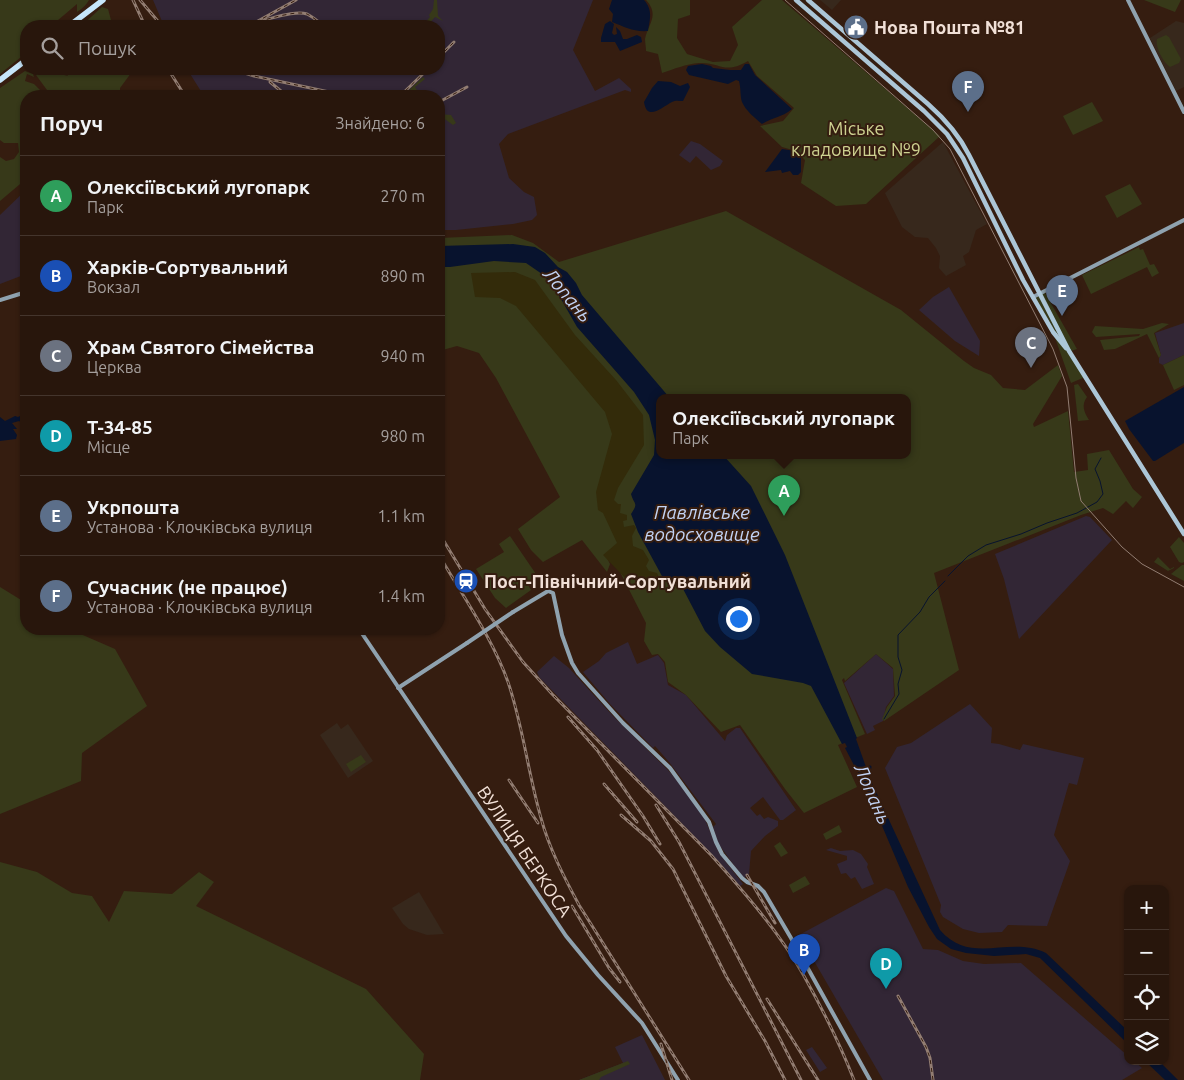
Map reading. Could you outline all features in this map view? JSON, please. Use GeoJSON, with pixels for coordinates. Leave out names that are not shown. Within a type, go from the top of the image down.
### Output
{"type":"FeatureCollection","features":[{"type":"Feature","properties":{"kind":"highway"},"geometry":{"type":"LineString","coordinates":[[77,20],[103,0]]}},
{"type":"Feature","properties":{"kind":"highway"},"geometry":{"type":"LineString","coordinates":[[0,80],[20,65]]}},
{"type":"Feature","properties":{"kind":"main road"},"geometry":{"type":"LineString","coordinates":[[796,0],[917,105],[947,134],[963,158],[1033,297],[1056,336],[1069,351]]}},
{"type":"Feature","properties":{"kind":"main road"},"geometry":{"type":"LineString","coordinates":[[808,0],[944,118],[957,134],[984,182],[1069,351],[1184,534]]}},
{"type":"Feature","properties":{"kind":"street"},"geometry":{"type":"LineString","coordinates":[[1128,0],[1184,112]]}},
{"type":"Feature","properties":{"kind":"street"},"geometry":{"type":"LineString","coordinates":[[1033,297],[1184,220]]}},
{"type":"Feature","properties":{"kind":"street"},"geometry":{"type":"LineString","coordinates":[[0,300],[20,294]]}},
{"type":"Feature","properties":{"kind":"street"},"geometry":{"type":"LineString","coordinates":[[398,688],[513,612],[548,591],[554,593],[562,635],[572,663],[578,673],[623,723],[670,768],[709,822],[720,851],[738,875],[747,882],[758,886],[764,892],[870,1080]]}},
{"type":"Feature","properties":{"kind":"street","name":"ВУЛИЦЯ БЕРКОСА"},"geometry":{"type":"LineString","coordinates":[[363,635],[537,890],[566,936],[642,1023],[678,1080]]}},
{"type":"Feature","properties":{"kind":"shaded area"},"geometry":{"type":"Polygon","coordinates":[[[153,0],[593,0],[573,50],[595,91],[619,78],[631,89],[631,92],[625,90],[508,134],[499,144],[509,178],[524,192],[534,197],[537,215],[532,220],[513,224],[445,230],[445,90],[200,90],[191,75],[445,75],[445,20],[161,20],[153,0]]]}},
{"type":"Feature","properties":{"kind":"shaded area"},"geometry":{"type":"Polygon","coordinates":[[[820,0],[841,0],[832,10],[820,0]]]}},
{"type":"Feature","properties":{"kind":"shaded area"},"geometry":{"type":"Polygon","coordinates":[[[1176,21],[1184,23],[1184,87],[1176,91],[1150,38],[1176,21]]]}},
{"type":"Feature","properties":{"kind":"shaded area"},"geometry":{"type":"Polygon","coordinates":[[[691,141],[700,144],[723,161],[720,166],[711,170],[696,156],[690,163],[679,155],[691,141]]]}},
{"type":"Feature","properties":{"kind":"shaded area"},"geometry":{"type":"Polygon","coordinates":[[[943,142],[987,224],[976,230],[969,252],[963,256],[966,265],[946,276],[939,268],[940,256],[936,248],[928,238],[915,237],[902,227],[885,193],[943,142]]]}},
{"type":"Feature","properties":{"kind":"shaded area"},"geometry":{"type":"Polygon","coordinates":[[[20,196],[20,276],[0,284],[0,215],[20,196]]]}},
{"type":"Feature","properties":{"kind":"shaded area"},"geometry":{"type":"Polygon","coordinates":[[[949,287],[980,341],[979,356],[955,341],[919,310],[933,297],[949,287]]]}},
{"type":"Feature","properties":{"kind":"shaded area"},"geometry":{"type":"Polygon","coordinates":[[[1184,323],[1184,355],[1163,365],[1159,363],[1161,355],[1155,333],[1184,323]]]}},
{"type":"Feature","properties":{"kind":"shaded area"},"geometry":{"type":"Polygon","coordinates":[[[1086,516],[1090,517],[1112,540],[1019,639],[1004,579],[995,554],[1086,516]]]}},
{"type":"Feature","properties":{"kind":"shaded area"},"geometry":{"type":"Polygon","coordinates":[[[628,642],[637,664],[658,655],[664,663],[668,685],[686,695],[725,741],[727,735],[736,728],[740,728],[796,810],[783,820],[780,820],[763,797],[750,808],[757,816],[760,814],[764,819],[768,817],[778,821],[778,826],[751,851],[749,874],[744,878],[718,843],[713,827],[716,824],[669,762],[655,746],[653,748],[610,704],[583,672],[599,661],[606,653],[628,642]]]}},
{"type":"Feature","properties":{"kind":"shaded area"},"geometry":{"type":"Polygon","coordinates":[[[876,654],[893,669],[894,696],[886,707],[883,721],[873,726],[875,730],[867,734],[844,683],[876,654]]]}},
{"type":"Feature","properties":{"kind":"shaded area"},"geometry":{"type":"Polygon","coordinates":[[[554,656],[569,668],[688,793],[704,817],[719,853],[743,884],[740,886],[704,846],[539,677],[537,672],[554,656]]]}},
{"type":"Feature","properties":{"kind":"shaded area"},"geometry":{"type":"Polygon","coordinates":[[[970,704],[992,728],[991,743],[1020,750],[1023,744],[1084,758],[1077,785],[1069,783],[1054,835],[1070,861],[1047,926],[1008,925],[1002,932],[979,933],[963,929],[943,917],[940,912],[941,905],[885,768],[897,747],[911,743],[970,704]]]}},
{"type":"Feature","properties":{"kind":"shaded area"},"geometry":{"type":"Polygon","coordinates":[[[337,723],[341,729],[348,724],[373,761],[348,778],[320,735],[337,723]]]}},
{"type":"Feature","properties":{"kind":"shaded area"},"geometry":{"type":"Polygon","coordinates":[[[831,848],[840,851],[853,850],[861,854],[868,864],[867,867],[874,884],[862,889],[855,877],[851,879],[846,873],[841,874],[837,864],[847,860],[847,856],[826,850],[831,848]]]}},
{"type":"Feature","properties":{"kind":"shaded area"},"geometry":{"type":"Polygon","coordinates":[[[886,888],[894,891],[923,949],[938,950],[963,961],[984,964],[1021,963],[1124,1053],[1124,1065],[1139,1065],[1142,1068],[1122,1080],[883,1080],[799,935],[886,888]]]}},
{"type":"Feature","properties":{"kind":"shaded area"},"geometry":{"type":"Polygon","coordinates":[[[419,892],[444,934],[427,935],[409,929],[403,924],[392,908],[419,892]]]}},
{"type":"Feature","properties":{"kind":"shaded area"},"geometry":{"type":"Polygon","coordinates":[[[642,1035],[665,1080],[579,1080],[623,1063],[615,1047],[642,1035]]]}},
{"type":"Feature","properties":{"kind":"shaded area"},"geometry":{"type":"Polygon","coordinates":[[[812,1047],[827,1068],[820,1072],[806,1050],[812,1047]]]}},
{"type":"Feature","properties":{"kind":"green space"},"geometry":{"type":"Polygon","coordinates":[[[0,0],[89,0],[77,12],[77,4],[58,20],[20,20],[20,58],[0,74],[0,0]]]}},
{"type":"Feature","properties":{"kind":"green space"},"geometry":{"type":"Polygon","coordinates":[[[434,0],[437,0],[438,16],[442,20],[435,17],[432,20],[427,20],[433,9],[434,0]]]}},
{"type":"Feature","properties":{"kind":"green space","name":"Міське кладовище №9"},"geometry":{"type":"Polygon","coordinates":[[[646,0],[690,0],[690,15],[678,19],[677,38],[687,54],[713,62],[730,61],[738,45],[732,27],[762,0],[782,0],[940,136],[866,204],[836,206],[801,183],[805,160],[796,151],[782,147],[760,126],[783,121],[794,108],[757,76],[748,61],[728,68],[699,63],[662,73],[658,54],[646,51],[645,39],[653,15],[650,5],[646,0]]]}},
{"type":"Feature","properties":{"kind":"green space"},"geometry":{"type":"Polygon","coordinates":[[[1144,0],[1181,0],[1175,12],[1144,0]]]}},
{"type":"Feature","properties":{"kind":"green space"},"geometry":{"type":"Polygon","coordinates":[[[102,7],[108,9],[111,20],[88,20],[102,7]]]}},
{"type":"Feature","properties":{"kind":"green space"},"geometry":{"type":"Polygon","coordinates":[[[1166,35],[1181,59],[1179,63],[1170,67],[1160,54],[1157,46],[1157,39],[1166,35]]]}},
{"type":"Feature","properties":{"kind":"green space"},"geometry":{"type":"Polygon","coordinates":[[[20,74],[27,75],[25,81],[34,84],[40,90],[20,90],[20,184],[0,201],[0,157],[6,161],[14,159],[19,152],[18,143],[4,143],[0,140],[0,88],[20,74]]]}},
{"type":"Feature","properties":{"kind":"green space"},"geometry":{"type":"Polygon","coordinates":[[[36,75],[130,75],[120,90],[47,90],[36,75]]]}},
{"type":"Feature","properties":{"kind":"green space"},"geometry":{"type":"Polygon","coordinates":[[[423,77],[425,79],[415,87],[417,90],[409,90],[423,77]]]}},
{"type":"Feature","properties":{"kind":"green space"},"geometry":{"type":"Polygon","coordinates":[[[1092,102],[1103,121],[1073,135],[1063,116],[1092,102]]]}},
{"type":"Feature","properties":{"kind":"green space"},"geometry":{"type":"Polygon","coordinates":[[[445,114],[451,115],[456,123],[453,125],[445,119],[445,114]]]}},
{"type":"Feature","properties":{"kind":"green space"},"geometry":{"type":"Polygon","coordinates":[[[1130,184],[1142,204],[1117,218],[1105,196],[1130,184]]]}},
{"type":"Feature","properties":{"kind":"green space"},"geometry":{"type":"Polygon","coordinates":[[[726,211],[901,310],[964,361],[974,368],[991,375],[1003,388],[1025,390],[1058,365],[1062,376],[1033,424],[1034,427],[1068,411],[1074,472],[1088,470],[1087,454],[1109,450],[1133,489],[1142,497],[1133,508],[1126,501],[1113,514],[1103,508],[1081,515],[934,573],[959,670],[884,721],[882,719],[887,707],[895,696],[893,668],[876,654],[845,681],[844,678],[842,680],[865,734],[838,745],[857,787],[804,813],[740,725],[721,732],[686,695],[668,682],[665,662],[658,654],[652,655],[644,641],[646,623],[619,570],[606,556],[610,564],[607,572],[582,540],[543,562],[531,550],[518,529],[560,497],[496,378],[479,353],[457,346],[445,349],[445,238],[512,235],[533,243],[559,262],[726,211]]]}},
{"type":"Feature","properties":{"kind":"green space"},"geometry":{"type":"Polygon","coordinates":[[[1139,247],[1140,250],[1143,249],[1150,265],[1154,264],[1159,273],[1152,277],[1147,267],[1091,294],[1082,275],[1139,247]]]}},
{"type":"Feature","properties":{"kind":"green space"},"geometry":{"type":"Polygon","coordinates":[[[1044,291],[1077,349],[1071,351],[1085,377],[1071,383],[1053,332],[1033,297],[1044,291]]]}},
{"type":"Feature","properties":{"kind":"green space"},"geometry":{"type":"Polygon","coordinates":[[[1162,323],[1169,324],[1154,333],[1161,355],[1159,358],[1147,334],[1115,349],[1104,350],[1100,340],[1139,336],[1140,334],[1096,337],[1092,332],[1095,326],[1143,329],[1162,323]]]}},
{"type":"Feature","properties":{"kind":"green space"},"geometry":{"type":"Polygon","coordinates":[[[1184,355],[1184,385],[1174,390],[1163,365],[1184,355]]]}},
{"type":"Feature","properties":{"kind":"green space"},"geometry":{"type":"Polygon","coordinates":[[[1078,384],[1087,397],[1084,408],[1089,420],[1078,421],[1074,385],[1078,384]]]}},
{"type":"Feature","properties":{"kind":"green space"},"geometry":{"type":"Polygon","coordinates":[[[510,536],[538,577],[528,585],[531,590],[506,608],[495,598],[476,569],[504,552],[499,544],[510,536]]]}},
{"type":"Feature","properties":{"kind":"green space"},"geometry":{"type":"Polygon","coordinates":[[[1179,537],[1184,543],[1184,562],[1182,563],[1179,562],[1170,547],[1179,537]]]}},
{"type":"Feature","properties":{"kind":"green space"},"geometry":{"type":"Polygon","coordinates":[[[1158,557],[1170,569],[1174,568],[1168,571],[1154,562],[1158,557]]]}},
{"type":"Feature","properties":{"kind":"green space"},"geometry":{"type":"Polygon","coordinates":[[[1184,565],[1184,581],[1171,574],[1184,565]]]}},
{"type":"Feature","properties":{"kind":"green space"},"geometry":{"type":"Polygon","coordinates":[[[0,587],[20,599],[20,635],[83,635],[115,649],[147,706],[82,753],[81,781],[0,814],[0,587]]]}},
{"type":"Feature","properties":{"kind":"green space"},"geometry":{"type":"Polygon","coordinates":[[[361,755],[366,762],[351,772],[346,764],[361,755]]]}},
{"type":"Feature","properties":{"kind":"green space"},"geometry":{"type":"Polygon","coordinates":[[[839,825],[842,832],[826,840],[823,834],[839,825]]]}},
{"type":"Feature","properties":{"kind":"green space"},"geometry":{"type":"Polygon","coordinates":[[[780,842],[788,853],[781,857],[774,846],[780,842]]]}},
{"type":"Feature","properties":{"kind":"green space"},"geometry":{"type":"Polygon","coordinates":[[[0,862],[37,872],[72,893],[92,896],[109,922],[124,891],[172,894],[199,872],[214,882],[196,906],[366,989],[424,1054],[420,1080],[0,1080],[0,862]]]}},
{"type":"Feature","properties":{"kind":"green space"},"geometry":{"type":"Polygon","coordinates":[[[805,876],[810,884],[793,893],[789,885],[805,876]]]}},
{"type":"Feature","properties":{"kind":"green space"},"geometry":{"type":"Polygon","coordinates":[[[628,1061],[630,1064],[601,1077],[599,1080],[579,1080],[628,1061]]]}},
{"type":"Feature","properties":{"kind":"sand"},"geometry":{"type":"Polygon","coordinates":[[[515,272],[535,280],[575,335],[616,380],[643,415],[644,445],[618,488],[614,500],[621,504],[620,513],[627,515],[627,520],[623,521],[624,527],[634,525],[636,528],[632,536],[633,546],[643,550],[649,560],[646,566],[649,571],[657,573],[661,582],[626,579],[603,555],[617,543],[603,513],[598,510],[596,492],[612,434],[605,412],[516,306],[500,298],[475,297],[471,273],[515,272]]]}},
{"type":"Feature","properties":{"kind":"water"},"geometry":{"type":"Polygon","coordinates":[[[612,0],[644,0],[650,11],[648,31],[633,30],[612,22],[613,14],[609,9],[612,0]]]}},
{"type":"Feature","properties":{"kind":"water"},"geometry":{"type":"Polygon","coordinates":[[[610,21],[614,24],[612,33],[614,35],[617,34],[616,27],[623,39],[637,35],[641,37],[642,42],[620,51],[615,42],[601,42],[605,24],[610,21]]]}},
{"type":"Feature","properties":{"kind":"water"},"geometry":{"type":"Polygon","coordinates":[[[702,64],[713,68],[741,70],[745,64],[749,64],[755,75],[792,109],[762,124],[751,114],[741,100],[739,81],[736,80],[728,84],[689,75],[686,70],[688,66],[702,64]]]}},
{"type":"Feature","properties":{"kind":"water"},"geometry":{"type":"Polygon","coordinates":[[[658,81],[671,82],[680,86],[688,83],[690,87],[683,101],[673,101],[655,111],[648,111],[644,102],[658,81]]]}},
{"type":"Feature","properties":{"kind":"water"},"geometry":{"type":"Polygon","coordinates":[[[782,149],[795,151],[801,157],[801,172],[798,175],[793,175],[790,171],[782,173],[781,170],[765,172],[782,149]]]}},
{"type":"Feature","properties":{"kind":"water","name":"Павлівське водосховище"},"geometry":{"type":"Polygon","coordinates":[[[513,244],[535,247],[545,253],[558,267],[567,272],[576,283],[582,295],[666,394],[656,394],[656,459],[727,459],[751,486],[785,555],[857,738],[871,781],[940,930],[952,941],[964,946],[977,948],[1032,948],[1046,953],[1124,1027],[1124,1040],[1040,958],[1026,954],[994,956],[966,953],[951,949],[937,939],[908,887],[866,788],[845,748],[847,747],[845,743],[842,744],[811,686],[752,674],[720,647],[705,631],[681,585],[663,578],[638,532],[631,514],[635,504],[631,494],[654,455],[655,440],[649,415],[634,392],[577,327],[553,285],[542,274],[526,263],[494,261],[445,267],[445,246],[513,244]]]}},
{"type":"Feature","properties":{"kind":"water"},"geometry":{"type":"Polygon","coordinates":[[[1184,387],[1184,443],[1153,461],[1125,421],[1184,387]]]}},
{"type":"Feature","properties":{"kind":"water"},"geometry":{"type":"Polygon","coordinates":[[[15,416],[20,416],[20,422],[12,423],[17,429],[13,429],[17,435],[16,439],[0,441],[0,417],[5,421],[15,416]]]}},
{"type":"Feature","properties":{"kind":"water"},"geometry":{"type":"Polygon","coordinates":[[[1149,1065],[1163,1065],[1178,1080],[1165,1080],[1149,1065]]]}},
{"type":"Feature","properties":{"kind":"waterway"},"geometry":{"type":"LineString","coordinates":[[948,576],[968,556],[986,545],[1077,513],[1097,502],[1103,494],[1095,469],[1101,458]]}},
{"type":"Feature","properties":{"kind":"waterway"},"geometry":{"type":"LineString","coordinates":[[884,719],[899,694],[898,684],[902,670],[898,657],[898,635],[920,612],[929,597],[945,581]]}},
{"type":"Feature","properties":{"kind":"waterway","name":"Лопань"},"geometry":{"type":"LineString","coordinates":[[868,778],[870,767]]}},
{"type":"Feature","properties":{"kind":"tram line"},"geometry":{"type":"LineString","coordinates":[[785,0],[933,130],[950,149],[1053,349],[1067,387],[1076,478],[1081,501],[1122,547],[1142,564],[1184,587]]}},
{"type":"Feature","properties":{"kind":"railway"},"geometry":{"type":"LineString","coordinates":[[133,0],[142,20]]}},
{"type":"Feature","properties":{"kind":"railway"},"geometry":{"type":"LineString","coordinates":[[140,0],[157,20]]}},
{"type":"Feature","properties":{"kind":"railway"},"geometry":{"type":"LineString","coordinates":[[260,20],[296,0]]}},
{"type":"Feature","properties":{"kind":"railway"},"geometry":{"type":"LineString","coordinates":[[263,20],[302,13],[316,20]]}},
{"type":"Feature","properties":{"kind":"railway"},"geometry":{"type":"LineString","coordinates":[[445,51],[454,42]]}},
{"type":"Feature","properties":{"kind":"railway"},"geometry":{"type":"LineString","coordinates":[[172,75],[181,90]]}},
{"type":"Feature","properties":{"kind":"railway"},"geometry":{"type":"LineString","coordinates":[[251,75],[320,90]]}},
{"type":"Feature","properties":{"kind":"railway"},"geometry":{"type":"LineString","coordinates":[[406,90],[422,75]]}},
{"type":"Feature","properties":{"kind":"railway"},"geometry":{"type":"LineString","coordinates":[[270,82],[280,90]]}},
{"type":"Feature","properties":{"kind":"railway"},"geometry":{"type":"LineString","coordinates":[[445,99],[467,87]]}},
{"type":"Feature","properties":{"kind":"railway"},"geometry":{"type":"LineString","coordinates":[[445,543],[485,609],[523,662],[552,694],[711,855],[773,928],[811,989],[837,1040],[854,1080]]}},
{"type":"Feature","properties":{"kind":"railway"},"geometry":{"type":"LineString","coordinates":[[445,565],[486,633],[502,666],[518,715],[541,818],[562,873],[579,905],[689,1080]]}},
{"type":"Feature","properties":{"kind":"railway"},"geometry":{"type":"LineString","coordinates":[[568,717],[597,750],[660,844]]}},
{"type":"Feature","properties":{"kind":"railway"},"geometry":{"type":"LineString","coordinates":[[509,780],[538,823]]}},
{"type":"Feature","properties":{"kind":"railway"},"geometry":{"type":"LineString","coordinates":[[604,784],[637,822]]}},
{"type":"Feature","properties":{"kind":"railway"},"geometry":{"type":"LineString","coordinates":[[656,805],[679,842],[801,1080]]}},
{"type":"Feature","properties":{"kind":"railway"},"geometry":{"type":"LineString","coordinates":[[621,815],[651,841],[673,869],[726,976],[765,1041],[785,1080]]}},
{"type":"Feature","properties":{"kind":"railway"},"geometry":{"type":"LineString","coordinates":[[747,875],[775,923]]}},
{"type":"Feature","properties":{"kind":"railway"},"geometry":{"type":"LineString","coordinates":[[572,906],[609,968],[620,982]]}},
{"type":"Feature","properties":{"kind":"railway"},"geometry":{"type":"LineString","coordinates":[[898,996],[926,1047],[930,1058],[933,1080]]}},
{"type":"Feature","properties":{"kind":"railway"},"geometry":{"type":"LineString","coordinates":[[767,999],[818,1080]]}},
{"type":"Feature","properties":{"kind":"railway"},"geometry":{"type":"LineString","coordinates":[[661,1044],[672,1080]]}},
{"type":"Feature","properties":{"kind":"place","name":"Нова Пошта №81"},"geometry":{"type":"Point","coordinates":[856,27]}},
{"type":"Feature","properties":{"kind":"place","name":"Сучасник (не працює)"},"geometry":{"type":"Point","coordinates":[968,112]}},
{"type":"Feature","properties":{"kind":"place","name":"Укрпошта"},"geometry":{"type":"Point","coordinates":[1062,316]}},
{"type":"Feature","properties":{"kind":"place","name":"Храм Святого Сімейства"},"geometry":{"type":"Point","coordinates":[1031,368]}},
{"type":"Feature","properties":{"kind":"place","name":"Олексіївський лугопарк"},"geometry":{"type":"Point","coordinates":[784,516]}},
{"type":"Feature","properties":{"kind":"place","name":"Пост-Північний-Сортувальний"},"geometry":{"type":"Point","coordinates":[466,581]}},
{"type":"Feature","properties":{"kind":"place","name":"Харків-Сортувальний"},"geometry":{"type":"Point","coordinates":[804,975]}},
{"type":"Feature","properties":{"kind":"place","name":"Т-34-85"},"geometry":{"type":"Point","coordinates":[886,989]}}]}
